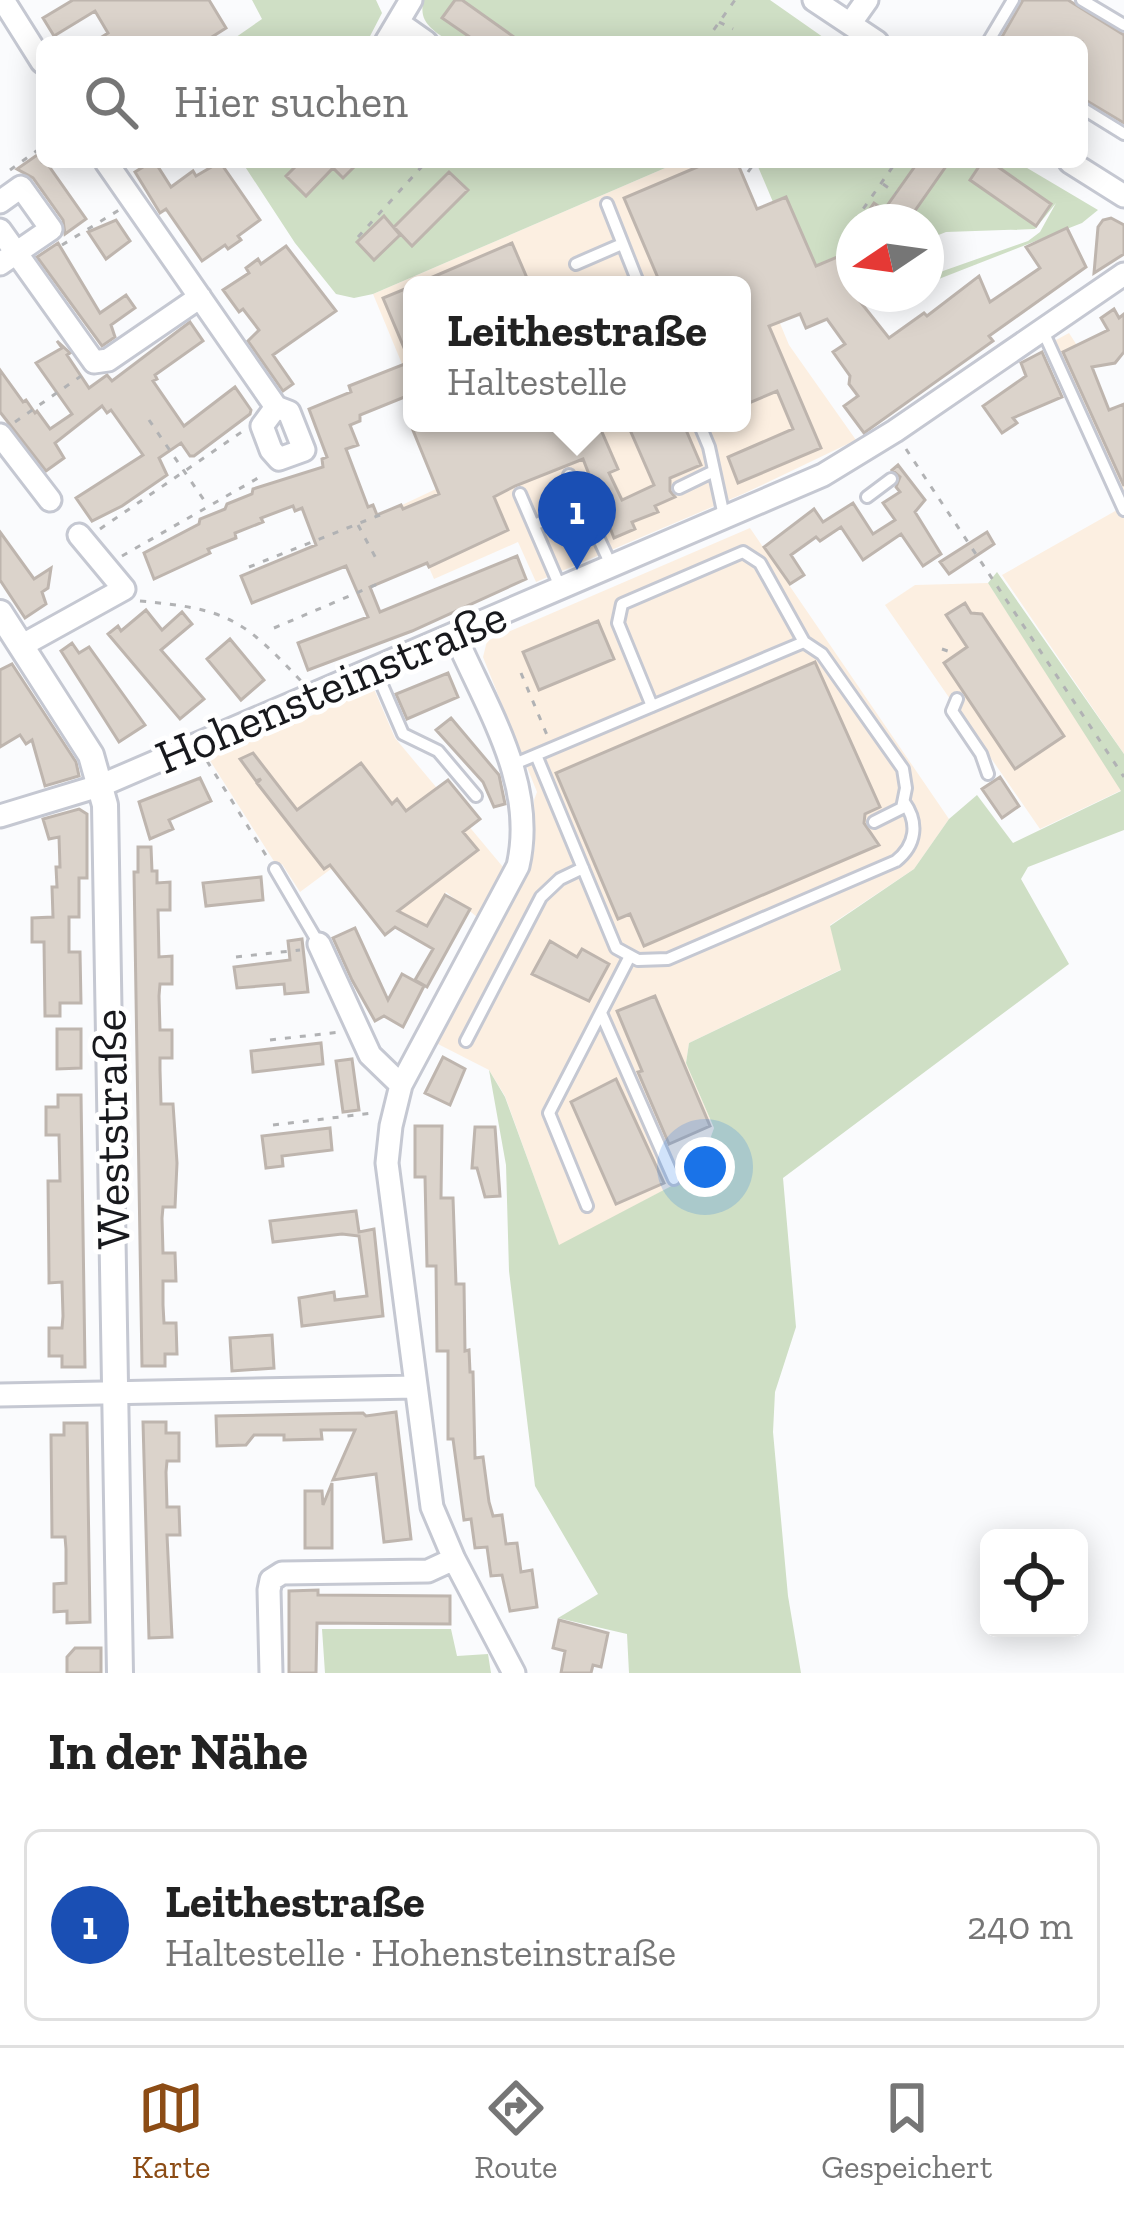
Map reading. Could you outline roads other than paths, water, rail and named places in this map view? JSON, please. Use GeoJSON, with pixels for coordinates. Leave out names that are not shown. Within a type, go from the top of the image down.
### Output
{"type":"FeatureCollection","features":[{"type":"Feature","properties":{"kind":"street"},"geometry":{"type":"LineString","coordinates":[[2,0],[8,28],[36,56]]}},
{"type":"Feature","properties":{"kind":"street"},"geometry":{"type":"LineString","coordinates":[[814,0],[868,36]]}},
{"type":"Feature","properties":{"kind":"street"},"geometry":{"type":"LineString","coordinates":[[850,24],[867,0]]}},
{"type":"Feature","properties":{"kind":"street"},"geometry":{"type":"LineString","coordinates":[[400,14],[420,36]]}},
{"type":"Feature","properties":{"kind":"street"},"geometry":{"type":"LineString","coordinates":[[110,168],[200,297],[269,417],[271,450],[279,459],[304,450],[289,412],[269,417]]}},
{"type":"Feature","properties":{"kind":"street"},"geometry":{"type":"LineString","coordinates":[[1080,168],[1124,196]]}},
{"type":"Feature","properties":{"kind":"street"},"geometry":{"type":"LineString","coordinates":[[0,202],[21,187],[51,229],[8,259]]}},
{"type":"Feature","properties":{"kind":"street"},"geometry":{"type":"LineString","coordinates":[[0,230],[8,259],[94,362],[108,361],[200,297]]}},
{"type":"Feature","properties":{"kind":"street","name":"Hohensteinstraße"},"geometry":{"type":"LineString","coordinates":[[0,816],[102,785],[846,464],[1124,274]]}},
{"type":"Feature","properties":{"kind":"street"},"geometry":{"type":"LineString","coordinates":[[0,434],[50,500]]}},
{"type":"Feature","properties":{"kind":"street"},"geometry":{"type":"LineString","coordinates":[[21,646],[124,589],[81,537]]}},
{"type":"Feature","properties":{"kind":"street","name":"Weststraße"},"geometry":{"type":"LineString","coordinates":[[0,614],[91,755],[102,785],[120,1673]]}},
{"type":"Feature","properties":{"kind":"street"},"geometry":{"type":"LineString","coordinates":[[454,634],[512,765],[522,794],[525,837],[518,866],[401,1085],[387,1163],[432,1507],[514,1673]]}},
{"type":"Feature","properties":{"kind":"street"},"geometry":{"type":"LineString","coordinates":[[320,946],[370,1055],[401,1085]]}},
{"type":"Feature","properties":{"kind":"street"},"geometry":{"type":"LineString","coordinates":[[0,1395],[416,1387]]}},
{"type":"Feature","properties":{"kind":"street"},"geometry":{"type":"LineString","coordinates":[[271,1673],[272,1580],[282,1574],[428,1570],[454,1559]]}},
{"type":"Feature","properties":{"kind":"lane"},"geometry":{"type":"LineString","coordinates":[[992,36],[1013,0]]}},
{"type":"Feature","properties":{"kind":"lane"},"geometry":{"type":"LineString","coordinates":[[1082,0],[1124,25]]}},
{"type":"Feature","properties":{"kind":"lane"},"geometry":{"type":"LineString","coordinates":[[1088,112],[1124,134]]}},
{"type":"Feature","properties":{"kind":"lane"},"geometry":{"type":"LineString","coordinates":[[607,204],[635,276]]}},
{"type":"Feature","properties":{"kind":"lane"},"geometry":{"type":"LineString","coordinates":[[576,264],[622,244]]}},
{"type":"Feature","properties":{"kind":"lane"},"geometry":{"type":"LineString","coordinates":[[1042,328],[1124,509]]}},
{"type":"Feature","properties":{"kind":"lane"},"geometry":{"type":"LineString","coordinates":[[702,432],[724,519]]}},
{"type":"Feature","properties":{"kind":"lane"},"geometry":{"type":"LineString","coordinates":[[679,488],[714,471]]}},
{"type":"Feature","properties":{"kind":"lane"},"geometry":{"type":"LineString","coordinates":[[569,475],[611,567]]}},
{"type":"Feature","properties":{"kind":"lane"},"geometry":{"type":"LineString","coordinates":[[867,497],[891,479]]}},
{"type":"Feature","properties":{"kind":"lane"},"geometry":{"type":"LineString","coordinates":[[520,494],[561,589]]}},
{"type":"Feature","properties":{"kind":"lane"},"geometry":{"type":"LineString","coordinates":[[534,525],[583,504]]}},
{"type":"Feature","properties":{"kind":"lane"},"geometry":{"type":"LineString","coordinates":[[652,706],[618,623],[622,604],[743,552],[760,562],[804,642],[822,654],[903,769],[904,802],[897,813],[874,822]]}},
{"type":"Feature","properties":{"kind":"lane"},"geometry":{"type":"LineString","coordinates":[[512,765],[804,642]]}},
{"type":"Feature","properties":{"kind":"lane"},"geometry":{"type":"LineString","coordinates":[[375,669],[403,734],[438,751],[476,796]]}},
{"type":"Feature","properties":{"kind":"lane"},"geometry":{"type":"LineString","coordinates":[[957,699],[952,711],[981,754],[988,774]]}},
{"type":"Feature","properties":{"kind":"lane"},"geometry":{"type":"LineString","coordinates":[[536,755],[616,948],[647,961],[668,959],[896,861],[912,844],[914,834],[912,813],[904,802]]}},
{"type":"Feature","properties":{"kind":"lane"},"geometry":{"type":"LineString","coordinates":[[466,1041],[541,897],[560,879],[583,868]]}},
{"type":"Feature","properties":{"kind":"lane"},"geometry":{"type":"LineString","coordinates":[[275,869],[320,946]]}},
{"type":"Feature","properties":{"kind":"lane"},"geometry":{"type":"LineString","coordinates":[[586,1206],[549,1113],[630,956]]}},
{"type":"Feature","properties":{"kind":"lane"},"geometry":{"type":"LineString","coordinates":[[602,1013],[674,1179]]}},
{"type":"Feature","properties":{"kind":"place","name":"Leithestraße"},"geometry":{"type":"Point","coordinates":[577,570]}}]}
